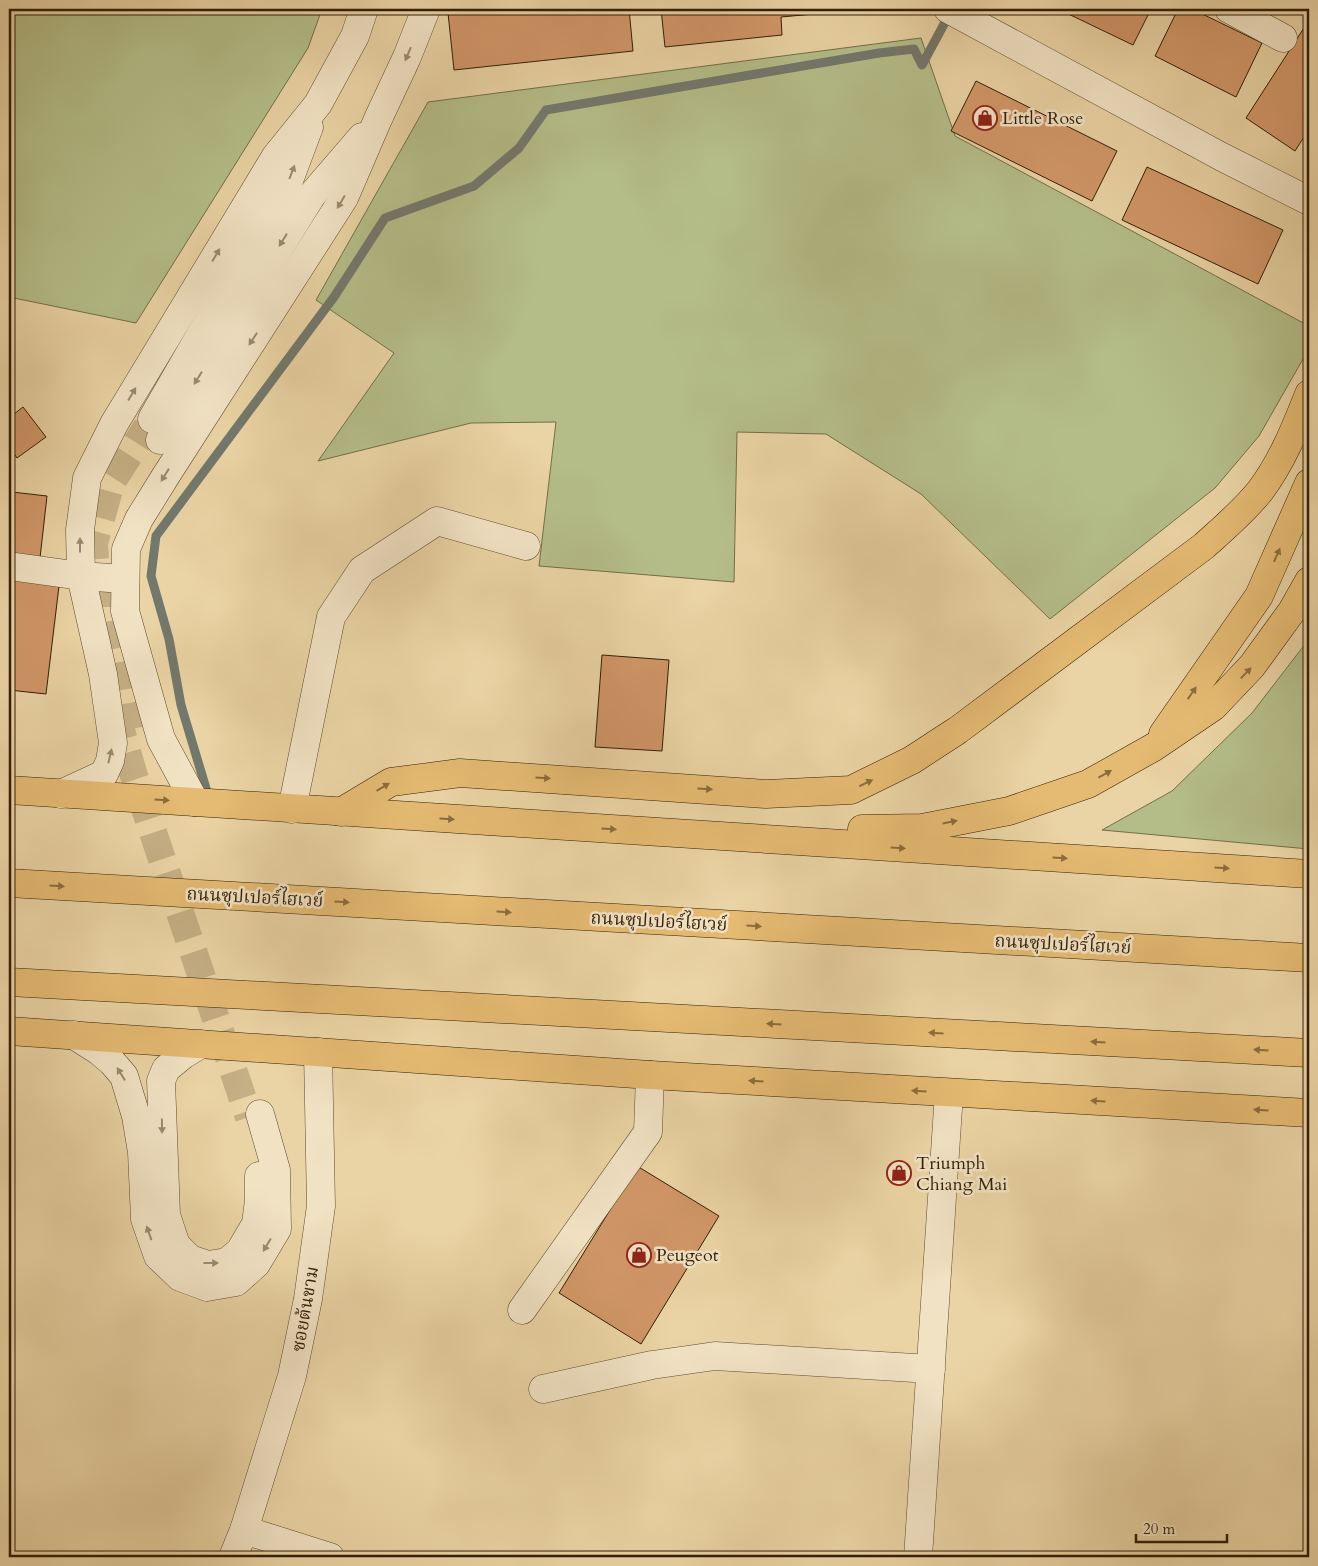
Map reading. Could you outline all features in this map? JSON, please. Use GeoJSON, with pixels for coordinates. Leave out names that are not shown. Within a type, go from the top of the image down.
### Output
{"type":"FeatureCollection","features":[{"type":"Feature","properties":{"kind":"main road"},"geometry":{"type":"LineString","coordinates":[[341,812],[391,782],[460,773],[766,794],[851,790],[912,760],[958,730],[1204,546],[1237,517],[1260,490],[1282,455],[1309,394]]}},
{"type":"Feature","properties":{"kind":"main road"},"geometry":{"type":"LineString","coordinates":[[1154,747],[1259,596],[1309,483]]}},
{"type":"Feature","properties":{"kind":"main road"},"geometry":{"type":"LineString","coordinates":[[675,834],[922,828],[1009,811],[1088,784],[1154,747],[1213,707],[1252,666],[1292,611],[1309,581]]}},
{"type":"Feature","properties":{"kind":"main road"},"geometry":{"type":"LineString","coordinates":[[9,790],[1309,874]]}},
{"type":"Feature","properties":{"kind":"main road","name":"ถนนซุปเปอร์ไฮเวย์"},"geometry":{"type":"LineString","coordinates":[[9,883],[1309,958]]}},
{"type":"Feature","properties":{"kind":"main road"},"geometry":{"type":"LineString","coordinates":[[9,982],[1309,1053]]}},
{"type":"Feature","properties":{"kind":"main road"},"geometry":{"type":"LineString","coordinates":[[9,1031],[650,1075],[1309,1113]]}},
{"type":"Feature","properties":{"kind":"street"},"geometry":{"type":"LineString","coordinates":[[364,9],[355,36],[318,104],[288,183],[153,434],[312,195],[378,119]]}},
{"type":"Feature","properties":{"kind":"street"},"geometry":{"type":"LineString","coordinates":[[194,802],[161,739],[125,610],[124,579],[126,549],[139,518],[344,198],[407,57],[426,9]]}},
{"type":"Feature","properties":{"kind":"street"},"geometry":{"type":"LineString","coordinates":[[1229,9],[1283,38]]}},
{"type":"Feature","properties":{"kind":"street"},"geometry":{"type":"LineString","coordinates":[[956,13],[1222,157],[1309,201]]}},
{"type":"Feature","properties":{"kind":"street"},"geometry":{"type":"LineString","coordinates":[[61,794],[104,774],[110,761],[113,743],[103,674],[81,576],[80,530],[87,478],[106,440],[276,156],[318,104]]}},
{"type":"Feature","properties":{"kind":"street"},"geometry":{"type":"LineString","coordinates":[[292,809],[331,617],[362,570],[437,521],[526,546]]}},
{"type":"Feature","properties":{"kind":"street"},"geometry":{"type":"LineString","coordinates":[[9,566],[81,576],[124,579]]}},
{"type":"Feature","properties":{"kind":"street"},"geometry":{"type":"LineString","coordinates":[[74,1035],[99,1051],[124,1076],[136,1116],[142,1152],[145,1219],[158,1256],[180,1277],[206,1286],[236,1282],[256,1264],[277,1229],[276,1170],[254,1115],[253,1131],[259,1175],[259,1200],[256,1224],[240,1251],[227,1262],[208,1265],[190,1259],[176,1245],[166,1215],[162,1150],[161,1081],[166,1069],[183,1054],[201,1044]]}},
{"type":"Feature","properties":{"kind":"street","name":"ซอยต้นขาม"},"geometry":{"type":"LineString","coordinates":[[233,1557],[244,1530],[292,1376],[308,1299],[321,1206],[318,1052]]}},
{"type":"Feature","properties":{"kind":"street"},"geometry":{"type":"LineString","coordinates":[[522,1310],[648,1132],[650,1075]]}},
{"type":"Feature","properties":{"kind":"street"},"geometry":{"type":"LineString","coordinates":[[918,1557],[949,1093]]}},
{"type":"Feature","properties":{"kind":"street"},"geometry":{"type":"LineString","coordinates":[[543,1390],[652,1365],[715,1356],[931,1369]]}},
{"type":"Feature","properties":{"kind":"street"},"geometry":{"type":"LineString","coordinates":[[244,1530],[330,1557]]}},
{"type":"Feature","properties":{"kind":"green space"},"geometry":{"type":"Polygon","coordinates":[[[9,9],[322,9],[308,48],[136,323],[9,297],[9,9]]]}},
{"type":"Feature","properties":{"kind":"green space"},"geometry":{"type":"Polygon","coordinates":[[[921,38],[955,136],[1309,326],[1309,344],[1303,359],[1259,436],[1215,488],[1050,619],[921,494],[826,434],[737,432],[734,582],[539,566],[556,422],[471,423],[318,461],[394,353],[316,300],[428,102],[921,38]]]}},
{"type":"Feature","properties":{"kind":"green space"},"geometry":{"type":"Polygon","coordinates":[[[1309,639],[1309,849],[1102,830],[1172,791],[1252,713],[1309,639]]]}},
{"type":"Feature","properties":{"kind":"building"},"geometry":{"type":"Polygon","coordinates":[[[485,9],[629,9],[633,51],[454,70],[448,13],[485,9]]]}},
{"type":"Feature","properties":{"kind":"building"},"geometry":{"type":"Polygon","coordinates":[[[661,9],[813,9],[814,14],[781,17],[782,35],[665,47],[661,9]]]}},
{"type":"Feature","properties":{"kind":"building"},"geometry":{"type":"Polygon","coordinates":[[[1058,9],[1151,9],[1133,45],[1058,9]]]}},
{"type":"Feature","properties":{"kind":"building"},"geometry":{"type":"Polygon","coordinates":[[[1178,9],[1192,9],[1262,43],[1236,97],[1155,56],[1178,9]]]}},
{"type":"Feature","properties":{"kind":"building"},"geometry":{"type":"Polygon","coordinates":[[[1309,20],[1309,129],[1295,151],[1246,118],[1309,20]]]}},
{"type":"Feature","properties":{"kind":"building"},"geometry":{"type":"Polygon","coordinates":[[[976,81],[1117,151],[1092,201],[951,131],[976,81]]]}},
{"type":"Feature","properties":{"kind":"building"},"geometry":{"type":"Polygon","coordinates":[[[1147,167],[1283,230],[1258,284],[1122,220],[1147,167]]]}},
{"type":"Feature","properties":{"kind":"building"},"geometry":{"type":"Polygon","coordinates":[[[23,407],[46,437],[17,458],[9,446],[9,418],[23,407]]]}},
{"type":"Feature","properties":{"kind":"building"},"geometry":{"type":"Polygon","coordinates":[[[12,492],[47,496],[40,558],[9,554],[12,492]]]}},
{"type":"Feature","properties":{"kind":"building"},"geometry":{"type":"Polygon","coordinates":[[[9,579],[59,586],[46,694],[9,690],[9,579]]]}},
{"type":"Feature","properties":{"kind":"building"},"geometry":{"type":"Polygon","coordinates":[[[602,655],[669,660],[662,751],[595,747],[602,655]]]}},
{"type":"Feature","properties":{"kind":"building","name":"Peugeot"},"geometry":{"type":"Polygon","coordinates":[[[637,1166],[719,1216],[641,1344],[559,1293],[637,1166]]]}},
{"type":"Feature","properties":{"kind":"waterway"},"geometry":{"type":"LineString","coordinates":[[208,795],[181,705],[169,639],[151,576],[156,536],[334,297],[385,218],[474,186],[519,148],[546,110],[879,53],[914,49],[922,65],[950,13]]}},
{"type":"Feature","properties":{"kind":"tunnel"},"geometry":{"type":"LineString","coordinates":[[98,601],[94,543],[111,483],[147,427]]}},
{"type":"Feature","properties":{"kind":"tunnel"},"geometry":{"type":"LineString","coordinates":[[110,579],[110,616],[131,729]]}},
{"type":"Feature","properties":{"kind":"tunnel"},"geometry":{"type":"LineString","coordinates":[[117,712],[134,776],[249,1117]]}},
{"type":"Feature","properties":{"kind":"place","name":"Little Rose"},"geometry":{"type":"Point","coordinates":[985,118]}},
{"type":"Feature","properties":{"kind":"place","name":"Triumph Chiang Mai"},"geometry":{"type":"Point","coordinates":[899,1173]}},
{"type":"Feature","properties":{"kind":"place","name":"Peugeot"},"geometry":{"type":"Point","coordinates":[639,1255]}}]}
